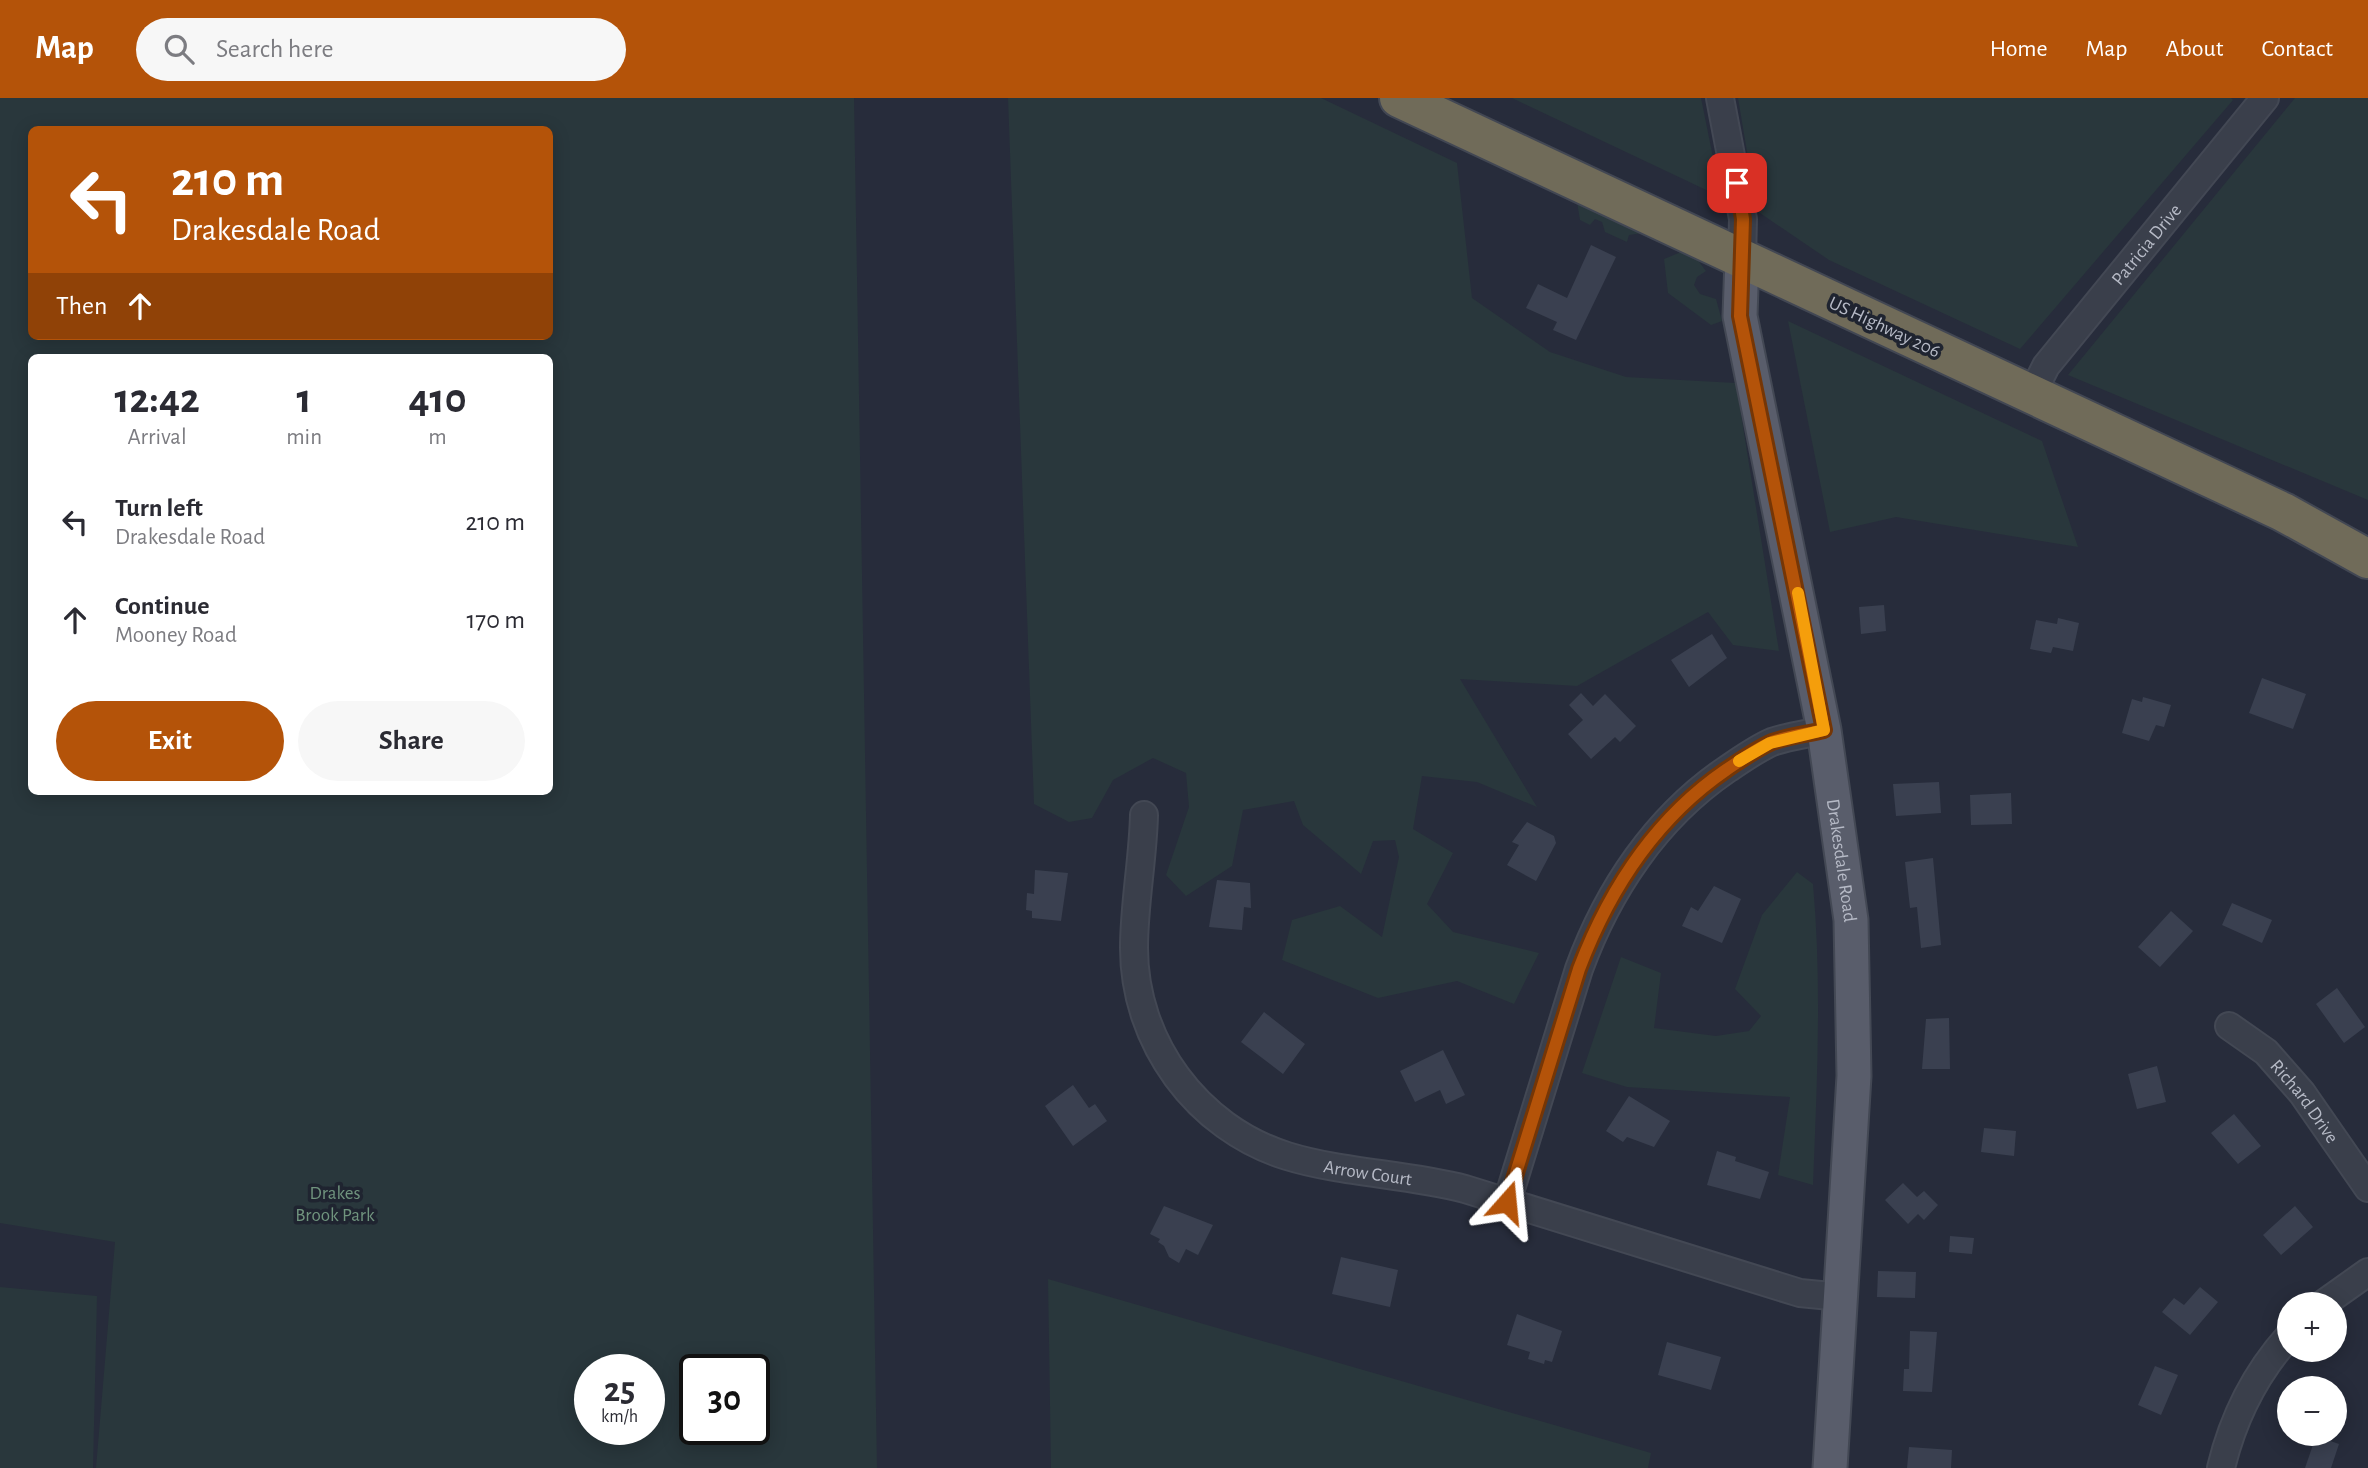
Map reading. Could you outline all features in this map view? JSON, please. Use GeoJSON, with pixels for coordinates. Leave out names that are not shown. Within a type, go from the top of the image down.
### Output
{"type":"FeatureCollection","features":[{"type":"Feature","properties":{"kind":"highway","name":"US Highway 206"},"geometry":{"type":"LineString","coordinates":[[1399,98],[2283,512],[2368,559]]}},
{"type":"Feature","properties":{"kind":"main road","name":"Drakesdale Road"},"geometry":{"type":"LineString","coordinates":[[1741,259],[1740,316],[1824,730],[1849,896],[1855,981],[1854,1076],[1830,1468]]}},
{"type":"Feature","properties":{"kind":"street"},"geometry":{"type":"LineString","coordinates":[[1720,98],[1743,219],[1741,259]]}},
{"type":"Feature","properties":{"kind":"street","name":"Patricia Drive"},"geometry":{"type":"LineString","coordinates":[[2032,394],[2046,366],[2265,98]]}},
{"type":"Feature","properties":{"kind":"street"},"geometry":{"type":"LineString","coordinates":[[1507,1202],[1579,969],[1591,937],[1621,881],[1658,831],[1712,780],[1770,743],[1824,730]]}},
{"type":"Feature","properties":{"kind":"street","name":"Arrow Court"},"geometry":{"type":"LineString","coordinates":[[1144,815],[1134,948],[1137,984],[1151,1034],[1187,1091],[1231,1129],[1288,1156],[1424,1178],[1800,1293],[1841,1297]]}},
{"type":"Feature","properties":{"kind":"street","name":"Richard Drive"},"geometry":{"type":"LineString","coordinates":[[2229,1026],[2266,1052],[2302,1093],[2368,1188]]}},
{"type":"Feature","properties":{"kind":"street"},"geometry":{"type":"LineString","coordinates":[[2340,1292],[2368,1272]]}},
{"type":"Feature","properties":{"kind":"street"},"geometry":{"type":"LineString","coordinates":[[2221,1468],[2242,1405],[2277,1350]]}},
{"type":"Feature","properties":{"kind":"green space","name":"Drakes Brook Park"},"geometry":{"type":"Polygon","coordinates":[[[0,98],[854,98],[877,1468],[96,1468],[115,1242],[0,1223],[0,98]]]}},
{"type":"Feature","properties":{"kind":"green space"},"geometry":{"type":"Polygon","coordinates":[[[1008,98],[1321,98],[1457,163],[1472,298],[1550,352],[1626,377],[1736,383],[1779,651],[1733,645],[1708,612],[1577,686],[1460,679],[1537,807],[1477,782],[1422,776],[1413,829],[1453,853],[1427,904],[1453,932],[1539,953],[1514,1004],[1457,981],[1378,998],[1282,960],[1292,920],[1340,906],[1382,937],[1399,857],[1395,840],[1373,841],[1361,874],[1303,825],[1294,801],[1243,810],[1232,866],[1186,896],[1166,875],[1189,807],[1186,773],[1153,758],[1113,780],[1092,818],[1069,822],[1034,804],[1008,98]]]}},
{"type":"Feature","properties":{"kind":"green space"},"geometry":{"type":"Polygon","coordinates":[[[1512,98],[1701,98],[1721,197],[1512,98]]]}},
{"type":"Feature","properties":{"kind":"green space"},"geometry":{"type":"Polygon","coordinates":[[[1738,98],[2233,100],[2020,349],[1829,260],[1757,211],[1738,98]]]}},
{"type":"Feature","properties":{"kind":"green space"},"geometry":{"type":"Polygon","coordinates":[[[2295,98],[2368,98],[2368,500],[2068,375],[2295,98]]]}},
{"type":"Feature","properties":{"kind":"green space"},"geometry":{"type":"Polygon","coordinates":[[[1577,202],[1643,233],[1629,235],[1627,242],[1605,232],[1602,222],[1595,219],[1590,225],[1580,220],[1577,202]]]}},
{"type":"Feature","properties":{"kind":"green space"},"geometry":{"type":"Polygon","coordinates":[[[1681,252],[1697,259],[1706,271],[1697,277],[1694,285],[1700,294],[1716,299],[1722,321],[1711,325],[1668,293],[1664,259],[1681,252]]]}},
{"type":"Feature","properties":{"kind":"green space"},"geometry":{"type":"Polygon","coordinates":[[[1788,321],[2042,441],[2078,547],[1896,517],[1830,532],[1788,321]]]}},
{"type":"Feature","properties":{"kind":"green space"},"geometry":{"type":"Polygon","coordinates":[[[1797,872],[1813,884],[1816,922],[1818,1034],[1813,1185],[1778,1175],[1790,1097],[1627,1087],[1582,1073],[1621,957],[1661,973],[1654,1028],[1716,1036],[1749,1031],[1761,1016],[1735,989],[1762,915],[1797,872]]]}},
{"type":"Feature","properties":{"kind":"green space"},"geometry":{"type":"Polygon","coordinates":[[[1048,1279],[1651,1453],[1648,1468],[1051,1468],[1048,1279]]]}},
{"type":"Feature","properties":{"kind":"green space"},"geometry":{"type":"Polygon","coordinates":[[[0,1287],[97,1296],[93,1468],[0,1468],[0,1287]]]}},
{"type":"Feature","properties":{"kind":"building"},"geometry":{"type":"Polygon","coordinates":[[[1591,245],[1616,257],[1576,340],[1553,330],[1557,322],[1526,308],[1538,284],[1567,298],[1591,245]]]}},
{"type":"Feature","properties":{"kind":"building"},"geometry":{"type":"Polygon","coordinates":[[[1884,605],[1886,631],[1861,634],[1859,607],[1884,605]]]}},
{"type":"Feature","properties":{"kind":"building"},"geometry":{"type":"Polygon","coordinates":[[[2058,618],[2079,623],[2073,651],[2053,647],[2051,653],[2030,649],[2036,620],[2057,624],[2058,618]]]}},
{"type":"Feature","properties":{"kind":"building"},"geometry":{"type":"Polygon","coordinates":[[[1712,634],[1727,658],[1689,687],[1671,660],[1712,634]]]}},
{"type":"Feature","properties":{"kind":"building"},"geometry":{"type":"Polygon","coordinates":[[[2262,678],[2306,694],[2293,729],[2249,713],[2262,678]]]}},
{"type":"Feature","properties":{"kind":"building"},"geometry":{"type":"Polygon","coordinates":[[[1581,693],[1593,706],[1605,694],[1636,726],[1620,742],[1615,737],[1591,759],[1568,734],[1583,720],[1569,705],[1581,693]]]}},
{"type":"Feature","properties":{"kind":"building"},"geometry":{"type":"Polygon","coordinates":[[[2143,697],[2171,705],[2164,727],[2156,725],[2149,741],[2122,733],[2132,699],[2142,702],[2143,697]]]}},
{"type":"Feature","properties":{"kind":"building"},"geometry":{"type":"Polygon","coordinates":[[[1939,782],[1941,813],[1896,816],[1893,784],[1939,782]]]}},
{"type":"Feature","properties":{"kind":"building"},"geometry":{"type":"Polygon","coordinates":[[[2011,793],[2012,824],[1971,825],[1970,795],[2011,793]]]}},
{"type":"Feature","properties":{"kind":"building"},"geometry":{"type":"Polygon","coordinates":[[[1527,822],[1554,836],[1556,843],[1536,881],[1507,865],[1519,845],[1512,842],[1527,822]]]}},
{"type":"Feature","properties":{"kind":"building"},"geometry":{"type":"Polygon","coordinates":[[[1933,858],[1941,945],[1921,948],[1917,907],[1910,908],[1905,862],[1933,858]]]}},
{"type":"Feature","properties":{"kind":"building"},"geometry":{"type":"Polygon","coordinates":[[[1035,870],[1068,873],[1061,921],[1032,918],[1032,911],[1026,910],[1027,893],[1034,894],[1035,870]]]}},
{"type":"Feature","properties":{"kind":"building"},"geometry":{"type":"Polygon","coordinates":[[[1217,880],[1250,883],[1251,908],[1244,907],[1242,930],[1209,927],[1217,880]]]}},
{"type":"Feature","properties":{"kind":"building"},"geometry":{"type":"Polygon","coordinates":[[[1714,886],[1741,899],[1722,943],[1682,926],[1691,907],[1698,911],[1714,886]]]}},
{"type":"Feature","properties":{"kind":"building"},"geometry":{"type":"Polygon","coordinates":[[[2232,903],[2272,920],[2262,943],[2222,925],[2232,903]]]}},
{"type":"Feature","properties":{"kind":"building"},"geometry":{"type":"Polygon","coordinates":[[[2171,911],[2193,931],[2160,967],[2138,947],[2171,911]]]}},
{"type":"Feature","properties":{"kind":"building"},"geometry":{"type":"Polygon","coordinates":[[[2337,988],[2365,1027],[2344,1043],[2316,1004],[2337,988]]]}},
{"type":"Feature","properties":{"kind":"building"},"geometry":{"type":"Polygon","coordinates":[[[1264,1012],[1305,1044],[1283,1074],[1241,1042],[1264,1012]]]}},
{"type":"Feature","properties":{"kind":"building"},"geometry":{"type":"Polygon","coordinates":[[[1949,1018],[1950,1069],[1922,1069],[1926,1019],[1949,1018]]]}},
{"type":"Feature","properties":{"kind":"building"},"geometry":{"type":"Polygon","coordinates":[[[1443,1050],[1465,1095],[1446,1104],[1440,1090],[1415,1102],[1400,1071],[1443,1050]]]}},
{"type":"Feature","properties":{"kind":"building"},"geometry":{"type":"Polygon","coordinates":[[[2157,1066],[2166,1102],[2137,1109],[2128,1074],[2157,1066]]]}},
{"type":"Feature","properties":{"kind":"building"},"geometry":{"type":"Polygon","coordinates":[[[1073,1085],[1089,1108],[1095,1104],[1107,1121],[1073,1146],[1045,1106],[1073,1085]]]}},
{"type":"Feature","properties":{"kind":"building"},"geometry":{"type":"Polygon","coordinates":[[[1629,1096],[1670,1121],[1654,1147],[1627,1137],[1623,1142],[1606,1131],[1629,1096]]]}},
{"type":"Feature","properties":{"kind":"building"},"geometry":{"type":"Polygon","coordinates":[[[2234,1114],[2261,1146],[2238,1164],[2211,1133],[2234,1114]]]}},
{"type":"Feature","properties":{"kind":"building"},"geometry":{"type":"Polygon","coordinates":[[[1984,1128],[2016,1131],[2014,1156],[1981,1152],[1984,1128]]]}},
{"type":"Feature","properties":{"kind":"building"},"geometry":{"type":"Polygon","coordinates":[[[1717,1151],[1736,1157],[1735,1161],[1769,1172],[1760,1199],[1707,1185],[1717,1151]]]}},
{"type":"Feature","properties":{"kind":"building"},"geometry":{"type":"Polygon","coordinates":[[[1903,1183],[1917,1197],[1924,1191],[1938,1205],[1924,1220],[1918,1214],[1908,1224],[1885,1200],[1903,1183]]]}},
{"type":"Feature","properties":{"kind":"building"},"geometry":{"type":"Polygon","coordinates":[[[1164,1206],[1213,1225],[1198,1255],[1186,1249],[1179,1263],[1169,1257],[1164,1246],[1158,1242],[1160,1239],[1150,1234],[1164,1206]]]}},
{"type":"Feature","properties":{"kind":"building"},"geometry":{"type":"Polygon","coordinates":[[[2295,1206],[2313,1227],[2281,1255],[2263,1235],[2295,1206]]]}},
{"type":"Feature","properties":{"kind":"building"},"geometry":{"type":"Polygon","coordinates":[[[1950,1236],[1974,1238],[1972,1254],[1949,1252],[1950,1236]]]}},
{"type":"Feature","properties":{"kind":"building"},"geometry":{"type":"Polygon","coordinates":[[[1341,1257],[1398,1270],[1390,1307],[1332,1294],[1341,1257]]]}},
{"type":"Feature","properties":{"kind":"building"},"geometry":{"type":"Polygon","coordinates":[[[1878,1271],[1916,1272],[1915,1298],[1877,1297],[1878,1271]]]}},
{"type":"Feature","properties":{"kind":"building"},"geometry":{"type":"Polygon","coordinates":[[[2200,1287],[2218,1302],[2190,1335],[2162,1312],[2174,1298],[2184,1305],[2200,1287]]]}},
{"type":"Feature","properties":{"kind":"building"},"geometry":{"type":"Polygon","coordinates":[[[1517,1314],[1562,1331],[1552,1362],[1545,1360],[1544,1364],[1528,1359],[1530,1352],[1507,1345],[1517,1314]]]}},
{"type":"Feature","properties":{"kind":"building"},"geometry":{"type":"Polygon","coordinates":[[[1910,1331],[1937,1332],[1932,1392],[1903,1391],[1904,1369],[1909,1369],[1910,1331]]]}},
{"type":"Feature","properties":{"kind":"building"},"geometry":{"type":"Polygon","coordinates":[[[1667,1342],[1721,1357],[1711,1390],[1658,1375],[1667,1342]]]}},
{"type":"Feature","properties":{"kind":"building"},"geometry":{"type":"Polygon","coordinates":[[[2155,1366],[2178,1375],[2161,1415],[2138,1405],[2155,1366]]]}},
{"type":"Feature","properties":{"kind":"building"},"geometry":{"type":"Polygon","coordinates":[[[2313,1446],[2338,1446],[2331,1468],[2305,1468],[2313,1446]]]}},
{"type":"Feature","properties":{"kind":"building"},"geometry":{"type":"Polygon","coordinates":[[[1909,1447],[1952,1450],[1951,1468],[1907,1468],[1909,1447]]]}},
{"type":"Feature","properties":{"kind":"slow traffic"},"geometry":{"type":"LineString","coordinates":[[1739,761],[1770,743],[1824,730],[1798,593]]}},
{"type":"Feature","properties":{"kind":"route"},"geometry":{"type":"LineString","coordinates":[[1507,1202],[1579,969],[1591,937],[1621,881],[1658,831],[1712,780],[1770,743],[1824,730],[1781,505],[1740,316],[1743,219],[1737,183]]}}]}
